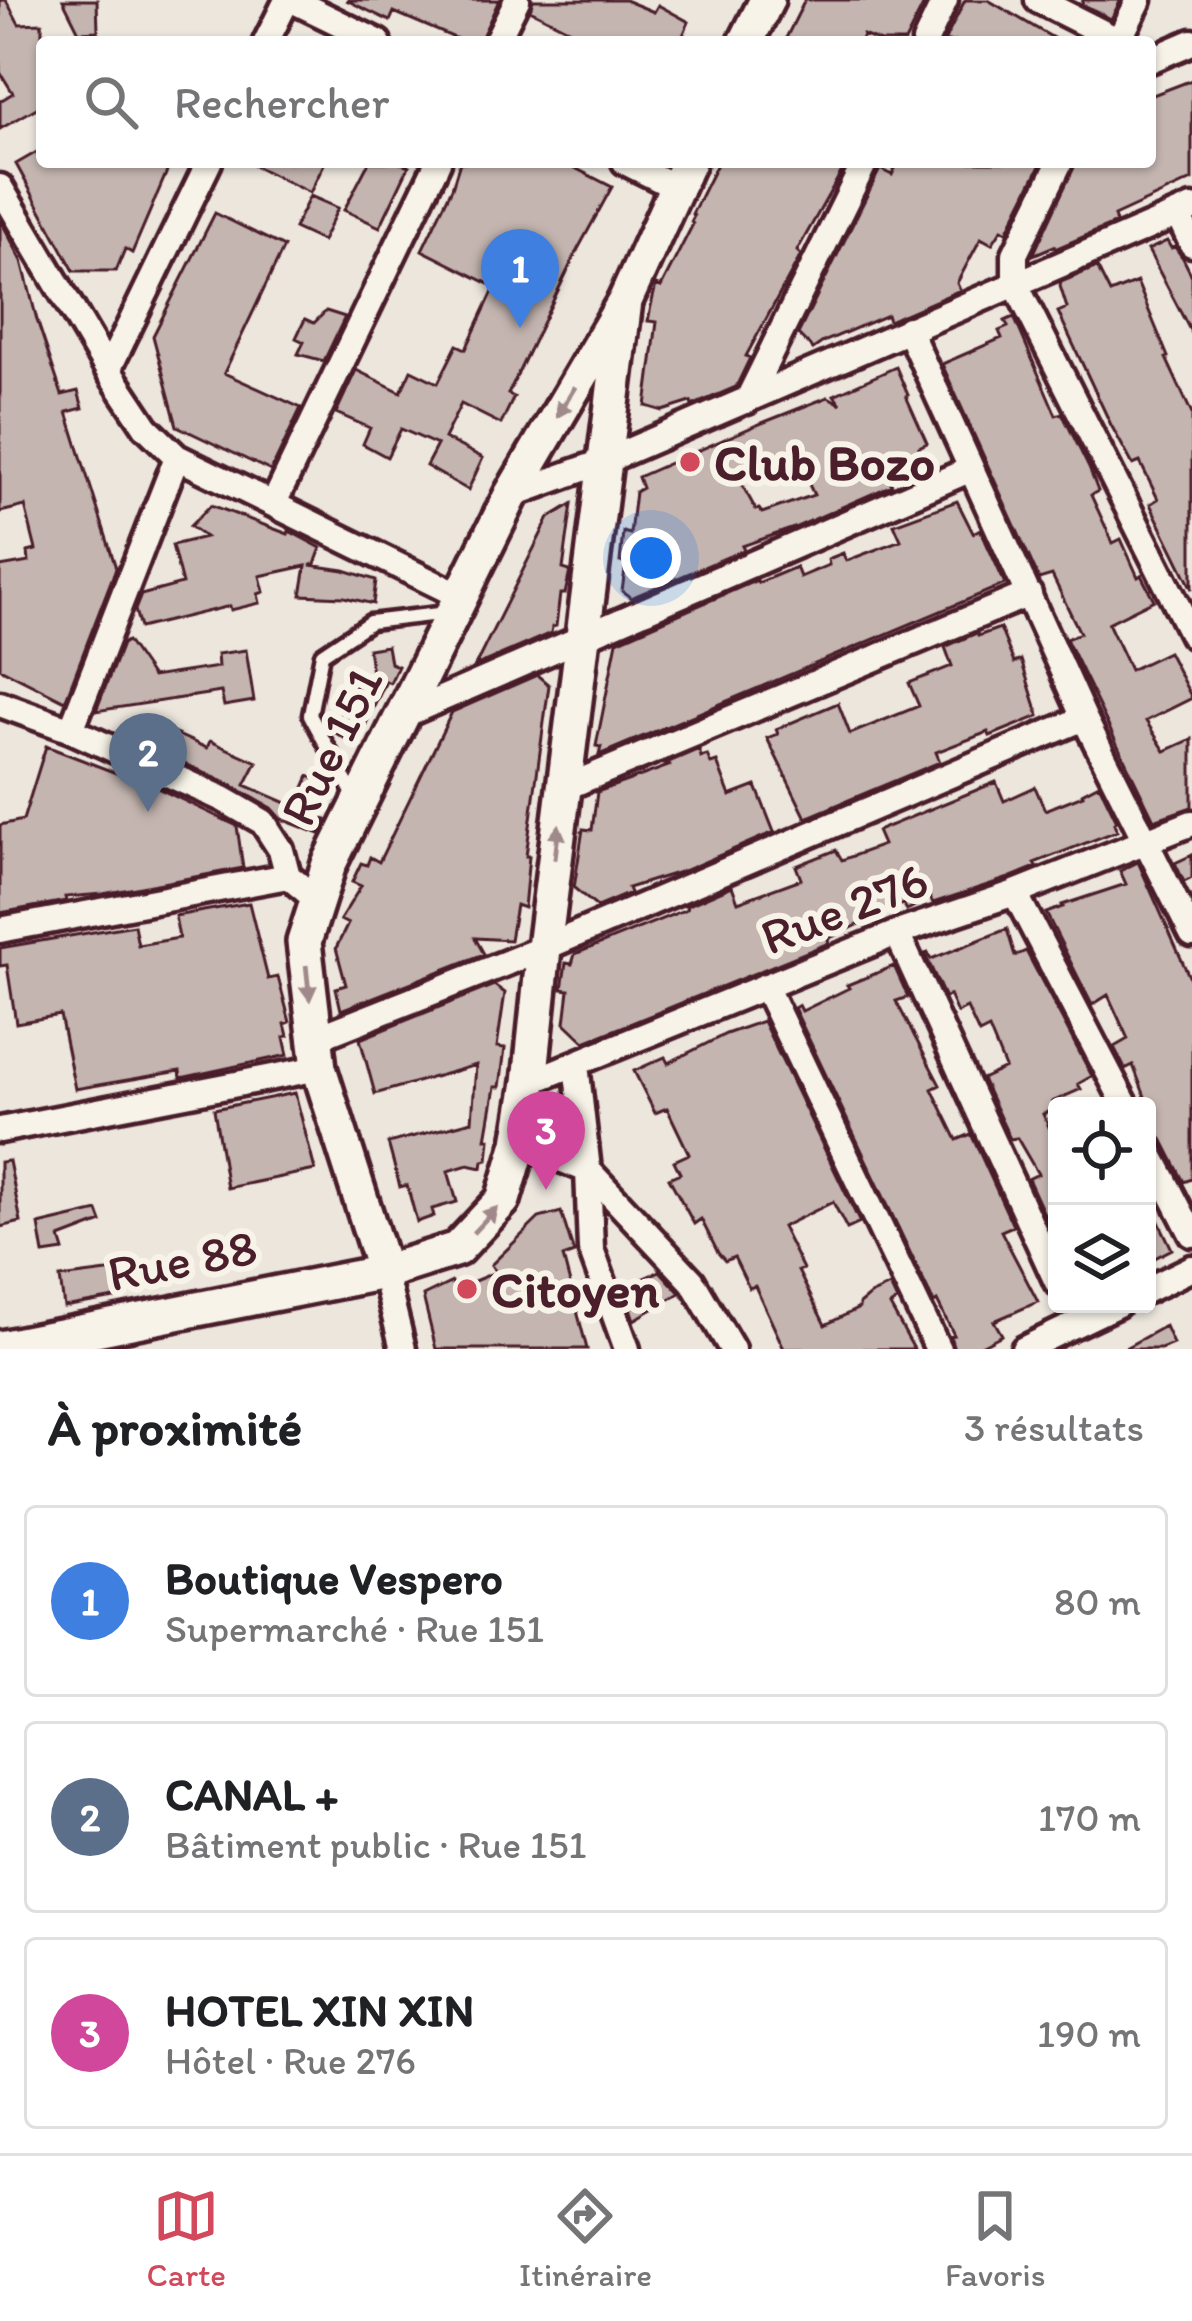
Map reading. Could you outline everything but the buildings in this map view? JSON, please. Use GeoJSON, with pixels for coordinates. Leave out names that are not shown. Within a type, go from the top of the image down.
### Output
{"type":"FeatureCollection","features":[{"type":"Feature","properties":{"kind":"main road"},"geometry":{"type":"LineString","coordinates":[[749,36],[767,0]]}},
{"type":"Feature","properties":{"kind":"main road"},"geometry":{"type":"LineString","coordinates":[[625,302],[682,174]]}},
{"type":"Feature","properties":{"kind":"main road","name":"Rue 88"},"geometry":{"type":"LineString","coordinates":[[0,1348],[384,1272],[457,1249],[503,1200],[520,1143],[530,1082],[625,302]]}},
{"type":"Feature","properties":{"kind":"main road","name":"Rue 151"},"geometry":{"type":"LineString","coordinates":[[384,1272],[317,1053],[304,942],[329,864],[511,495],[625,302]]}},
{"type":"Feature","properties":{"kind":"street"},"geometry":{"type":"LineString","coordinates":[[269,36],[290,0],[366,36]]}},
{"type":"Feature","properties":{"kind":"street"},"geometry":{"type":"LineString","coordinates":[[499,36],[517,0]]}},
{"type":"Feature","properties":{"kind":"street"},"geometry":{"type":"LineString","coordinates":[[928,36],[946,0]]}},
{"type":"Feature","properties":{"kind":"street"},"geometry":{"type":"LineString","coordinates":[[1038,0],[1107,36]]}},
{"type":"Feature","properties":{"kind":"street"},"geometry":{"type":"LineString","coordinates":[[1122,36],[1139,0]]}},
{"type":"Feature","properties":{"kind":"street"},"geometry":{"type":"LineString","coordinates":[[1156,57],[1192,41]]}},
{"type":"Feature","properties":{"kind":"street"},"geometry":{"type":"LineString","coordinates":[[108,370],[205,168]]}},
{"type":"Feature","properties":{"kind":"street"},"geometry":{"type":"LineString","coordinates":[[274,503],[435,168]]}},
{"type":"Feature","properties":{"kind":"street"},"geometry":{"type":"LineString","coordinates":[[747,400],[862,168]]}},
{"type":"Feature","properties":{"kind":"street"},"geometry":{"type":"LineString","coordinates":[[1057,168],[1015,254],[1015,283],[1192,635]]}},
{"type":"Feature","properties":{"kind":"street"},"geometry":{"type":"LineString","coordinates":[[0,187],[108,370],[146,427],[177,457],[274,503],[458,605]]}},
{"type":"Feature","properties":{"kind":"street"},"geometry":{"type":"LineString","coordinates":[[511,495],[605,461],[1185,211],[1192,244]]}},
{"type":"Feature","properties":{"kind":"street"},"geometry":{"type":"LineString","coordinates":[[908,329],[1084,718],[1192,934]]}},
{"type":"Feature","properties":{"kind":"street"},"geometry":{"type":"LineString","coordinates":[[71,730],[177,457]]}},
{"type":"Feature","properties":{"kind":"street"},"geometry":{"type":"LineString","coordinates":[[404,715],[969,470]]}},
{"type":"Feature","properties":{"kind":"street"},"geometry":{"type":"LineString","coordinates":[[564,788],[1029,594]]}},
{"type":"Feature","properties":{"kind":"street"},"geometry":{"type":"LineString","coordinates":[[0,704],[71,730],[263,822],[281,850],[288,876],[317,900]]}},
{"type":"Feature","properties":{"kind":"street"},"geometry":{"type":"LineString","coordinates":[[0,1130],[317,1053],[544,948],[1084,718]]}},
{"type":"Feature","properties":{"kind":"street","name":"Rue 276"},"geometry":{"type":"LineString","coordinates":[[530,1082],[897,933],[1192,824]]}},
{"type":"Feature","properties":{"kind":"street"},"geometry":{"type":"LineString","coordinates":[[0,930],[288,876]]}},
{"type":"Feature","properties":{"kind":"street"},"geometry":{"type":"LineString","coordinates":[[1015,892],[1121,1097]]}},
{"type":"Feature","properties":{"kind":"street"},"geometry":{"type":"LineString","coordinates":[[897,933],[1048,1262]]}},
{"type":"Feature","properties":{"kind":"street"},"geometry":{"type":"LineString","coordinates":[[765,986],[938,1349]]}},
{"type":"Feature","properties":{"kind":"street"},"geometry":{"type":"LineString","coordinates":[[576,1064],[591,1249],[627,1349]]}},
{"type":"Feature","properties":{"kind":"street"},"geometry":{"type":"LineString","coordinates":[[520,1143],[588,1170],[692,1281],[732,1349]]}},
{"type":"Feature","properties":{"kind":"street"},"geometry":{"type":"LineString","coordinates":[[1156,1164],[1192,1234]]}},
{"type":"Feature","properties":{"kind":"street"},"geometry":{"type":"LineString","coordinates":[[1156,1286],[1192,1268]]}},
{"type":"Feature","properties":{"kind":"street"},"geometry":{"type":"LineString","coordinates":[[384,1272],[404,1349]]}},
{"type":"Feature","properties":{"kind":"street"},"geometry":{"type":"LineString","coordinates":[[1024,1349],[1098,1313]]}},
{"type":"Feature","properties":{"kind":"lane"},"geometry":{"type":"LineString","coordinates":[[358,805],[310,715],[322,654],[370,622],[458,605]]}},
{"type":"Feature","properties":{"kind":"place","name":"Boutique Vespero"},"geometry":{"type":"Point","coordinates":[520,328]}},
{"type":"Feature","properties":{"kind":"place","name":"Club Bozo"},"geometry":{"type":"Point","coordinates":[690,462]}},
{"type":"Feature","properties":{"kind":"place","name":"CANAL +"},"geometry":{"type":"Point","coordinates":[148,812]}},
{"type":"Feature","properties":{"kind":"place","name":"HOTEL XIN XIN"},"geometry":{"type":"Point","coordinates":[546,1190]}},
{"type":"Feature","properties":{"kind":"place","name":"Citoyen"},"geometry":{"type":"Point","coordinates":[467,1289]}}]}
